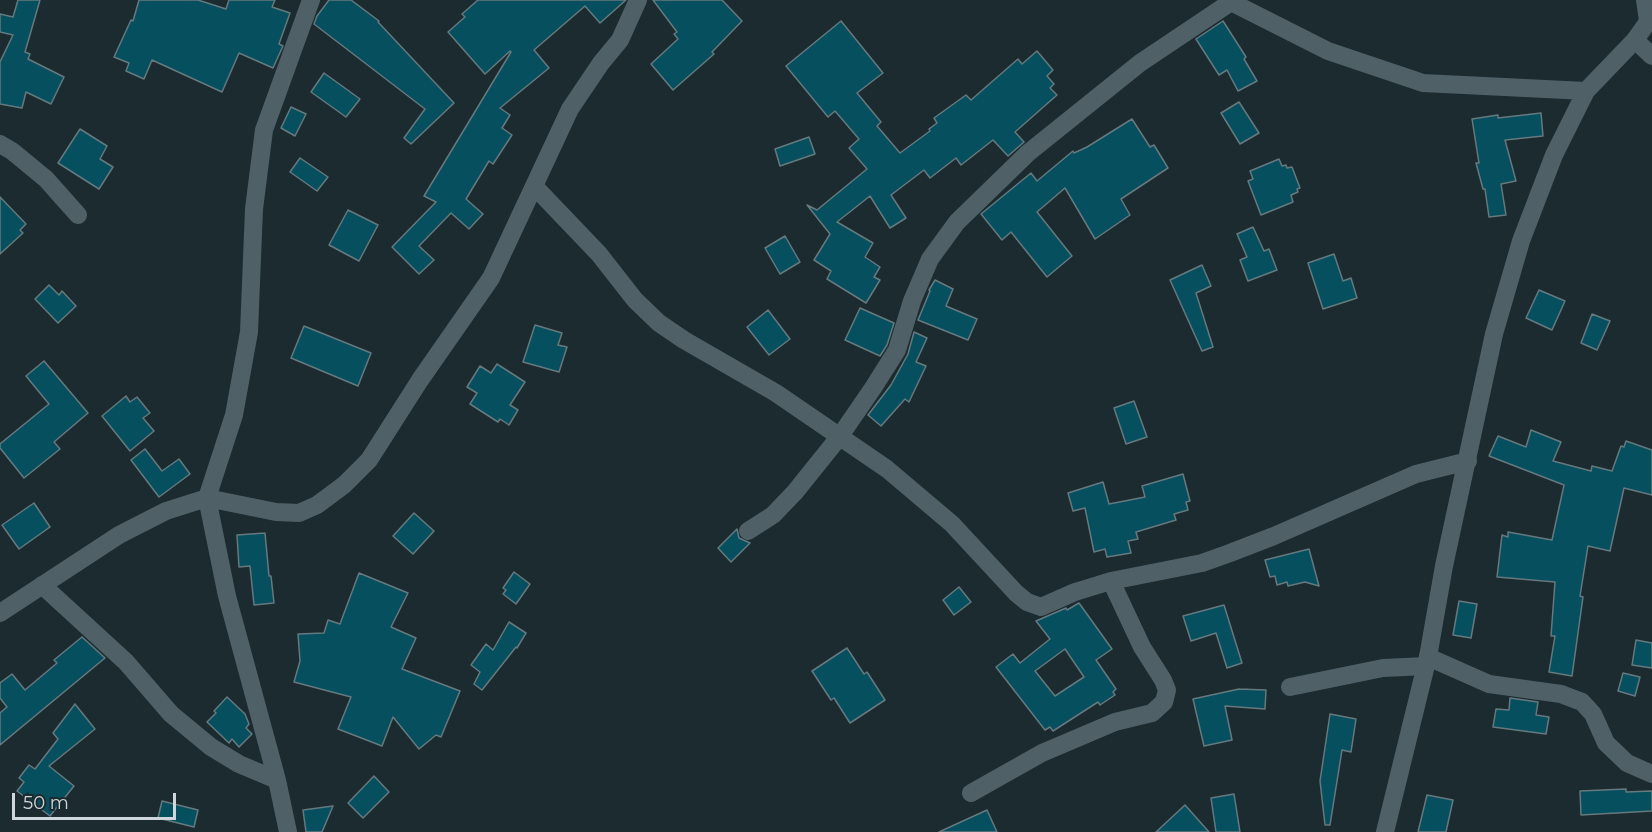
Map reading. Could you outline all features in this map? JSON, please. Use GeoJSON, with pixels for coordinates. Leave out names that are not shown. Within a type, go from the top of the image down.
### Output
{"type":"FeatureCollection","features":[{"type":"Feature","properties":{"kind":"street"},"geometry":{"type":"LineString","coordinates":[[288,832],[277,780],[227,596],[207,498],[234,416],[249,332],[254,209],[264,130],[312,0]]}},
{"type":"Feature","properties":{"kind":"street"},"geometry":{"type":"LineString","coordinates":[[0,613],[119,535],[166,511],[207,498],[276,512],[300,513],[317,505],[344,485],[369,460],[420,380],[490,278],[570,109],[601,63],[620,40],[638,0]]}},
{"type":"Feature","properties":{"kind":"street"},"geometry":{"type":"LineString","coordinates":[[1385,832],[1427,662],[1444,566],[1494,334],[1521,241],[1554,155],[1586,91],[1635,40],[1650,18],[1645,0]]}},
{"type":"Feature","properties":{"kind":"street"},"geometry":{"type":"LineString","coordinates":[[748,531],[773,515],[795,492],[840,436],[897,350],[912,301],[930,259],[957,222],[1028,153],[1140,63],[1229,1],[1328,51],[1423,83],[1586,91]]}},
{"type":"Feature","properties":{"kind":"street"},"geometry":{"type":"LineString","coordinates":[[1635,40],[1652,56]]}},
{"type":"Feature","properties":{"kind":"street"},"geometry":{"type":"LineString","coordinates":[[0,144],[46,179],[78,215]]}},
{"type":"Feature","properties":{"kind":"street"},"geometry":{"type":"LineString","coordinates":[[534,186],[599,254],[635,300],[659,323],[776,393],[887,469],[952,524],[1016,593],[1027,602],[1041,607],[1075,592],[1111,581],[1202,563],[1274,536],[1416,474],[1467,461]]}},
{"type":"Feature","properties":{"kind":"street"},"geometry":{"type":"LineString","coordinates":[[971,793],[1042,753],[1116,722],[1152,713],[1164,702],[1167,690],[1163,680],[1142,647],[1111,581]]}},
{"type":"Feature","properties":{"kind":"street"},"geometry":{"type":"LineString","coordinates":[[42,585],[126,662],[179,721],[211,747],[239,764],[277,780]]}},
{"type":"Feature","properties":{"kind":"street"},"geometry":{"type":"LineString","coordinates":[[1290,687],[1319,683],[1383,668],[1427,662],[1489,684],[1561,694],[1582,702],[1593,714],[1606,743],[1627,763],[1652,774]]}},
{"type":"Feature","properties":{"kind":"building"},"geometry":{"type":"Polygon","coordinates":[[[18,0],[40,0],[25,52],[30,54],[28,59],[64,77],[51,104],[26,92],[22,108],[0,104],[0,62],[13,35],[0,32],[0,14],[13,17],[18,0]]]}},
{"type":"Feature","properties":{"kind":"building"},"geometry":{"type":"Polygon","coordinates":[[[139,0],[198,0],[226,9],[229,0],[275,0],[272,7],[290,13],[279,44],[283,46],[273,68],[239,53],[222,92],[152,60],[144,79],[126,71],[129,63],[114,57],[131,20],[133,21],[139,0]]]}},
{"type":"Feature","properties":{"kind":"building"},"geometry":{"type":"Polygon","coordinates":[[[329,0],[351,0],[379,21],[454,103],[411,144],[404,138],[425,109],[314,24],[329,0]]]}},
{"type":"Feature","properties":{"kind":"building"},"geometry":{"type":"Polygon","coordinates":[[[478,0],[626,0],[600,23],[585,6],[534,50],[549,68],[500,108],[510,115],[502,128],[512,135],[493,164],[489,161],[466,199],[483,214],[469,229],[451,213],[419,246],[434,260],[419,274],[392,247],[436,202],[424,196],[511,52],[485,74],[448,32],[465,17],[462,14],[478,0]]]}},
{"type":"Feature","properties":{"kind":"building"},"geometry":{"type":"Polygon","coordinates":[[[653,0],[722,0],[742,21],[712,52],[714,54],[673,90],[651,64],[678,39],[674,34],[677,32],[653,0]]]}},
{"type":"Feature","properties":{"kind":"building"},"geometry":{"type":"Polygon","coordinates":[[[841,21],[883,73],[857,93],[881,122],[877,126],[900,153],[930,131],[929,129],[937,123],[934,118],[966,95],[971,100],[1018,59],[1022,64],[1037,51],[1053,70],[1047,76],[1054,84],[1050,88],[1057,95],[1015,132],[1024,142],[1008,156],[993,140],[961,165],[956,158],[930,178],[924,170],[891,195],[906,218],[890,228],[870,196],[837,222],[873,243],[865,257],[880,267],[874,277],[880,280],[866,303],[827,279],[831,271],[814,260],[830,234],[807,205],[817,210],[867,169],[849,148],[859,139],[835,111],[828,117],[786,66],[841,21]]]}},
{"type":"Feature","properties":{"kind":"building"},"geometry":{"type":"Polygon","coordinates":[[[1223,21],[1246,57],[1244,59],[1257,81],[1238,91],[1227,70],[1219,75],[1196,39],[1223,21]]]}},
{"type":"Feature","properties":{"kind":"building"},"geometry":{"type":"Polygon","coordinates":[[[324,73],[360,99],[346,117],[311,92],[324,73]]]}},
{"type":"Feature","properties":{"kind":"building"},"geometry":{"type":"Polygon","coordinates":[[[1239,102],[1259,133],[1240,144],[1221,113],[1239,102]]]}},
{"type":"Feature","properties":{"kind":"building"},"geometry":{"type":"Polygon","coordinates":[[[291,107],[306,114],[295,136],[281,128],[291,107]]]}},
{"type":"Feature","properties":{"kind":"building"},"geometry":{"type":"Polygon","coordinates":[[[1541,113],[1543,136],[1505,140],[1516,181],[1501,184],[1506,215],[1489,217],[1485,189],[1483,189],[1476,163],[1479,163],[1472,119],[1541,113]]]}},
{"type":"Feature","properties":{"kind":"building"},"geometry":{"type":"Polygon","coordinates":[[[1132,119],[1150,147],[1154,145],[1168,168],[1121,199],[1130,215],[1095,239],[1065,188],[1037,212],[1072,256],[1047,277],[1011,232],[1002,240],[981,214],[1031,173],[1037,181],[1073,151],[1074,153],[1087,147],[1132,119]]]}},
{"type":"Feature","properties":{"kind":"building"},"geometry":{"type":"Polygon","coordinates":[[[80,129],[107,146],[100,159],[113,167],[99,189],[58,163],[80,129]]]}},
{"type":"Feature","properties":{"kind":"building"},"geometry":{"type":"Polygon","coordinates":[[[809,137],[815,154],[780,166],[775,149],[809,137]]]}},
{"type":"Feature","properties":{"kind":"building"},"geometry":{"type":"Polygon","coordinates":[[[300,158],[328,177],[317,191],[290,172],[300,158]]]}},
{"type":"Feature","properties":{"kind":"building"},"geometry":{"type":"Polygon","coordinates":[[[1279,159],[1282,166],[1292,167],[1300,188],[1297,189],[1298,192],[1291,195],[1293,202],[1261,215],[1248,181],[1253,179],[1250,171],[1279,159]]]}},
{"type":"Feature","properties":{"kind":"building"},"geometry":{"type":"Polygon","coordinates":[[[0,197],[26,224],[20,230],[23,233],[0,254],[0,197]]]}},
{"type":"Feature","properties":{"kind":"building"},"geometry":{"type":"Polygon","coordinates":[[[348,210],[378,225],[359,261],[329,245],[348,210]]]}},
{"type":"Feature","properties":{"kind":"building"},"geometry":{"type":"Polygon","coordinates":[[[1253,227],[1264,251],[1269,249],[1277,270],[1248,281],[1240,260],[1247,257],[1237,234],[1253,227]]]}},
{"type":"Feature","properties":{"kind":"building"},"geometry":{"type":"Polygon","coordinates":[[[785,236],[800,262],[780,274],[765,248],[785,236]]]}},
{"type":"Feature","properties":{"kind":"building"},"geometry":{"type":"Polygon","coordinates":[[[1334,254],[1343,281],[1351,278],[1357,298],[1323,309],[1308,263],[1334,254]]]}},
{"type":"Feature","properties":{"kind":"building"},"geometry":{"type":"Polygon","coordinates":[[[1202,265],[1211,286],[1196,293],[1213,347],[1202,351],[1170,280],[1202,265]]]}},
{"type":"Feature","properties":{"kind":"building"},"geometry":{"type":"Polygon","coordinates":[[[935,280],[953,289],[946,306],[977,319],[968,340],[918,320],[935,280]]]}},
{"type":"Feature","properties":{"kind":"building"},"geometry":{"type":"Polygon","coordinates":[[[49,285],[59,295],[62,291],[76,306],[58,323],[35,299],[49,285]]]}},
{"type":"Feature","properties":{"kind":"building"},"geometry":{"type":"Polygon","coordinates":[[[1539,290],[1565,301],[1552,330],[1526,318],[1539,290]]]}},
{"type":"Feature","properties":{"kind":"building"},"geometry":{"type":"Polygon","coordinates":[[[860,308],[894,323],[887,345],[880,356],[845,340],[860,308]]]}},
{"type":"Feature","properties":{"kind":"building"},"geometry":{"type":"Polygon","coordinates":[[[768,310],[790,339],[769,355],[747,327],[768,310]]]}},
{"type":"Feature","properties":{"kind":"building"},"geometry":{"type":"Polygon","coordinates":[[[1592,314],[1610,321],[1597,350],[1581,343],[1592,314]]]}},
{"type":"Feature","properties":{"kind":"building"},"geometry":{"type":"Polygon","coordinates":[[[535,325],[562,333],[558,345],[567,347],[559,372],[523,362],[535,325]]]}},
{"type":"Feature","properties":{"kind":"building"},"geometry":{"type":"Polygon","coordinates":[[[304,326],[371,353],[358,386],[291,358],[304,326]]]}},
{"type":"Feature","properties":{"kind":"building"},"geometry":{"type":"Polygon","coordinates":[[[914,332],[927,338],[916,362],[926,366],[909,402],[905,399],[881,426],[868,415],[891,385],[908,354],[914,332]]]}},
{"type":"Feature","properties":{"kind":"building"},"geometry":{"type":"Polygon","coordinates":[[[44,361],[88,413],[54,442],[60,449],[24,478],[0,448],[0,444],[49,404],[26,376],[44,361]]]}},
{"type":"Feature","properties":{"kind":"building"},"geometry":{"type":"Polygon","coordinates":[[[497,364],[525,382],[510,405],[518,410],[509,425],[500,419],[498,422],[470,404],[477,393],[467,387],[480,366],[491,373],[497,364]]]}},
{"type":"Feature","properties":{"kind":"building"},"geometry":{"type":"Polygon","coordinates":[[[126,396],[130,402],[137,397],[150,413],[143,418],[154,431],[130,451],[102,416],[126,396]]]}},
{"type":"Feature","properties":{"kind":"building"},"geometry":{"type":"Polygon","coordinates":[[[1134,401],[1147,437],[1126,444],[1114,408],[1134,401]]]}},
{"type":"Feature","properties":{"kind":"building"},"geometry":{"type":"Polygon","coordinates":[[[1531,430],[1561,442],[1553,461],[1591,471],[1592,466],[1612,471],[1621,446],[1624,447],[1626,441],[1652,450],[1652,495],[1624,488],[1610,551],[1588,546],[1580,596],[1583,597],[1572,676],[1549,672],[1555,636],[1551,636],[1555,582],[1497,577],[1502,535],[1508,537],[1508,532],[1552,540],[1564,485],[1489,456],[1498,436],[1526,447],[1531,430]]]}},
{"type":"Feature","properties":{"kind":"building"},"geometry":{"type":"Polygon","coordinates":[[[145,449],[162,471],[179,459],[190,474],[159,497],[131,460],[145,449]]]}},
{"type":"Feature","properties":{"kind":"building"},"geometry":{"type":"Polygon","coordinates":[[[1183,474],[1190,501],[1186,502],[1188,510],[1174,514],[1176,520],[1136,532],[1138,539],[1128,541],[1131,553],[1107,557],[1105,549],[1094,552],[1085,508],[1073,511],[1068,493],[1103,482],[1109,504],[1145,497],[1142,486],[1183,474]]]}},
{"type":"Feature","properties":{"kind":"building"},"geometry":{"type":"Polygon","coordinates":[[[34,503],[50,527],[19,549],[2,525],[34,503]]]}},
{"type":"Feature","properties":{"kind":"building"},"geometry":{"type":"Polygon","coordinates":[[[414,513],[434,531],[413,554],[393,536],[414,513]]]}},
{"type":"Feature","properties":{"kind":"building"},"geometry":{"type":"Polygon","coordinates":[[[737,529],[739,538],[750,543],[731,562],[718,548],[737,529]]]}},
{"type":"Feature","properties":{"kind":"building"},"geometry":{"type":"Polygon","coordinates":[[[265,533],[274,603],[254,605],[250,566],[239,567],[237,535],[265,533]]]}},
{"type":"Feature","properties":{"kind":"building"},"geometry":{"type":"Polygon","coordinates":[[[1309,549],[1319,586],[1305,582],[1288,586],[1287,582],[1277,585],[1275,576],[1270,577],[1265,560],[1309,549]]]}},
{"type":"Feature","properties":{"kind":"building"},"geometry":{"type":"Polygon","coordinates":[[[514,572],[530,584],[516,604],[503,594],[506,590],[503,588],[514,572]]]}},
{"type":"Feature","properties":{"kind":"building"},"geometry":{"type":"Polygon","coordinates":[[[359,573],[408,593],[391,627],[416,638],[402,669],[460,691],[441,737],[436,735],[419,749],[393,717],[382,746],[338,729],[351,697],[294,682],[300,661],[298,634],[324,633],[328,620],[340,624],[359,573]]]}},
{"type":"Feature","properties":{"kind":"building"},"geometry":{"type":"Polygon","coordinates":[[[959,587],[971,602],[954,615],[943,600],[959,587]]]}},
{"type":"Feature","properties":{"kind":"building"},"geometry":{"type":"Polygon","coordinates":[[[1459,601],[1477,604],[1471,638],[1453,635],[1459,601]]]}},
{"type":"Feature","properties":{"kind":"building"},"geometry":{"type":"Polygon","coordinates":[[[1079,603],[1112,649],[1096,660],[1116,689],[1113,692],[1115,695],[1100,705],[1098,702],[1053,731],[1050,727],[1045,730],[996,667],[1013,654],[1020,663],[1050,639],[1036,621],[1066,608],[1067,610],[1079,603]],[[1065,649],[1035,671],[1055,696],[1084,677],[1065,649]]]}},
{"type":"Feature","properties":{"kind":"building"},"geometry":{"type":"Polygon","coordinates":[[[1224,605],[1242,663],[1227,668],[1216,633],[1191,641],[1183,616],[1224,605]]]}},
{"type":"Feature","properties":{"kind":"building"},"geometry":{"type":"Polygon","coordinates":[[[509,622],[526,633],[517,648],[482,690],[474,684],[480,672],[471,665],[486,644],[493,650],[509,622]]]}},
{"type":"Feature","properties":{"kind":"building"},"geometry":{"type":"Polygon","coordinates":[[[82,637],[105,658],[0,745],[0,713],[7,707],[0,698],[0,683],[12,674],[25,690],[57,663],[54,660],[82,637]]]}},
{"type":"Feature","properties":{"kind":"building"},"geometry":{"type":"Polygon","coordinates":[[[1636,640],[1652,643],[1652,668],[1632,665],[1636,640]]]}},
{"type":"Feature","properties":{"kind":"building"},"geometry":{"type":"Polygon","coordinates":[[[847,648],[864,674],[867,672],[885,700],[850,723],[834,698],[831,700],[812,671],[847,648]]]}},
{"type":"Feature","properties":{"kind":"building"},"geometry":{"type":"Polygon","coordinates":[[[1623,673],[1640,677],[1635,696],[1618,691],[1623,673]]]}},
{"type":"Feature","properties":{"kind":"building"},"geometry":{"type":"Polygon","coordinates":[[[1239,689],[1266,690],[1265,709],[1225,706],[1232,740],[1204,746],[1193,699],[1239,689]]]}},
{"type":"Feature","properties":{"kind":"building"},"geometry":{"type":"Polygon","coordinates":[[[227,697],[245,714],[249,724],[246,728],[252,734],[239,747],[232,739],[229,743],[207,722],[227,697]]]}},
{"type":"Feature","properties":{"kind":"building"},"geometry":{"type":"Polygon","coordinates":[[[1510,698],[1538,702],[1536,715],[1549,717],[1546,734],[1493,727],[1496,709],[1509,710],[1510,698]]]}},
{"type":"Feature","properties":{"kind":"building"},"geometry":{"type":"Polygon","coordinates":[[[75,704],[95,729],[49,766],[74,786],[50,816],[17,791],[24,782],[19,778],[29,765],[35,769],[58,739],[53,733],[75,704]]]}},
{"type":"Feature","properties":{"kind":"building"},"geometry":{"type":"Polygon","coordinates":[[[1330,714],[1356,719],[1351,752],[1342,750],[1330,825],[1325,825],[1320,781],[1330,714]]]}},
{"type":"Feature","properties":{"kind":"building"},"geometry":{"type":"Polygon","coordinates":[[[374,776],[389,792],[363,818],[348,803],[374,776]]]}},
{"type":"Feature","properties":{"kind":"building"},"geometry":{"type":"Polygon","coordinates":[[[1626,789],[1626,792],[1652,791],[1652,811],[1581,815],[1580,791],[1626,789]]]}},
{"type":"Feature","properties":{"kind":"building"},"geometry":{"type":"Polygon","coordinates":[[[1234,794],[1240,832],[1216,832],[1211,798],[1234,794]]]}},
{"type":"Feature","properties":{"kind":"building"},"geometry":{"type":"Polygon","coordinates":[[[1427,795],[1453,800],[1446,832],[1418,832],[1427,795]]]}},
{"type":"Feature","properties":{"kind":"building"},"geometry":{"type":"Polygon","coordinates":[[[162,801],[198,810],[194,827],[158,818],[162,801]]]}},
{"type":"Feature","properties":{"kind":"building"},"geometry":{"type":"Polygon","coordinates":[[[1185,805],[1209,832],[1156,832],[1185,805]]]}},
{"type":"Feature","properties":{"kind":"building"},"geometry":{"type":"Polygon","coordinates":[[[333,806],[322,832],[306,832],[303,810],[333,806]]]}},
{"type":"Feature","properties":{"kind":"building"},"geometry":{"type":"Polygon","coordinates":[[[987,810],[997,832],[939,832],[987,810]]]}}]}
